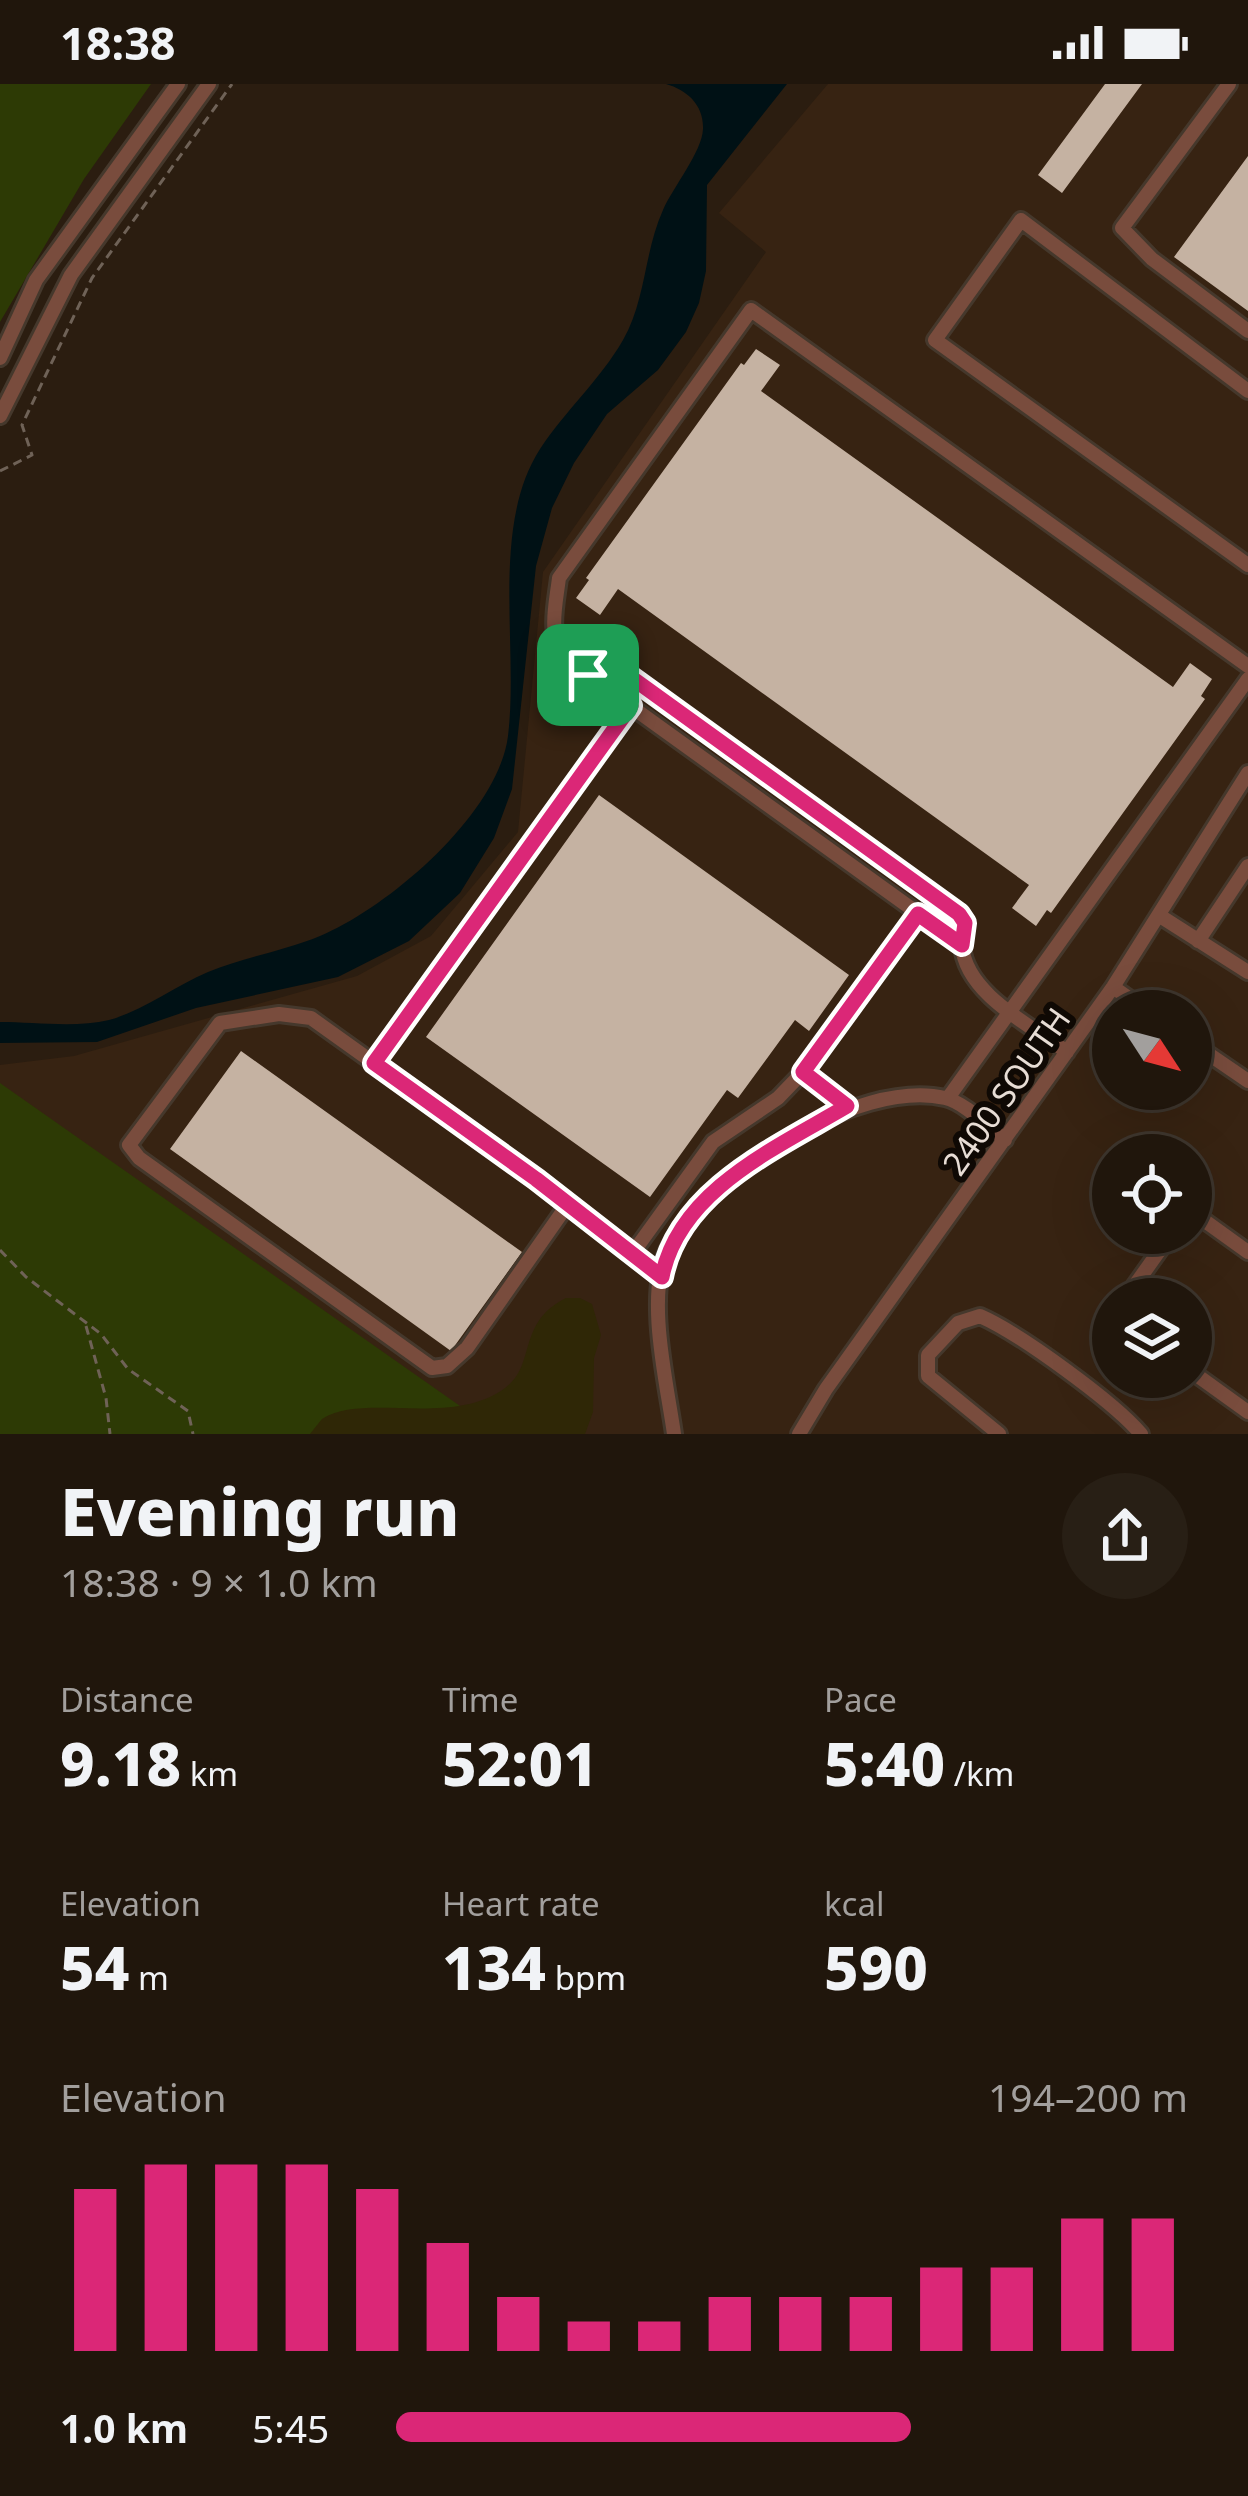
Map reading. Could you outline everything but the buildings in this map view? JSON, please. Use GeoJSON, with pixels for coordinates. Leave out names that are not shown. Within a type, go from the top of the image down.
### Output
{"type":"FeatureCollection","features":[{"type":"Feature","properties":{"kind":"street"},"geometry":{"type":"LineString","coordinates":[[0,358],[36,280],[178,84]]}},
{"type":"Feature","properties":{"kind":"street"},"geometry":{"type":"LineString","coordinates":[[0,416],[71,275],[209,84]]}},
{"type":"Feature","properties":{"kind":"street"},"geometry":{"type":"LineString","coordinates":[[1229,84],[1122,228],[1152,259],[1248,331]]}},
{"type":"Feature","properties":{"kind":"street"},"geometry":{"type":"LineString","coordinates":[[147,126],[168,141]]}},
{"type":"Feature","properties":{"kind":"street"},"geometry":{"type":"LineString","coordinates":[[1248,391],[1021,220],[935,340],[1248,565]]}},
{"type":"Feature","properties":{"kind":"street"},"geometry":{"type":"LineString","coordinates":[[962,945],[588,675],[556,646],[553,632],[559,578],[751,310],[1248,666]]}},
{"type":"Feature","properties":{"kind":"street"},"geometry":{"type":"LineString","coordinates":[[588,675],[609,666],[621,670],[959,914],[965,923],[963,959],[972,976],[1067,1052]]}},
{"type":"Feature","properties":{"kind":"street"},"geometry":{"type":"LineString","coordinates":[[948,1098],[1248,679]]}},
{"type":"Feature","properties":{"kind":"street"},"geometry":{"type":"LineString","coordinates":[[374,1063],[631,706]]}},
{"type":"Feature","properties":{"kind":"street","name":"2400 SOUTH"},"geometry":{"type":"LineString","coordinates":[[799,1434],[826,1389],[1113,987],[1248,773]]}},
{"type":"Feature","properties":{"kind":"street"},"geometry":{"type":"LineString","coordinates":[[796,825],[809,806]]}},
{"type":"Feature","properties":{"kind":"street"},"geometry":{"type":"LineString","coordinates":[[1198,940],[1248,866]]}},
{"type":"Feature","properties":{"kind":"street"},"geometry":{"type":"LineString","coordinates":[[632,1253],[713,1142],[778,1098],[803,1072],[918,914]]}},
{"type":"Feature","properties":{"kind":"street"},"geometry":{"type":"LineString","coordinates":[[1160,916],[1248,972]]}},
{"type":"Feature","properties":{"kind":"street"},"geometry":{"type":"LineString","coordinates":[[1113,987],[1117,990]]}},
{"type":"Feature","properties":{"kind":"street"},"geometry":{"type":"LineString","coordinates":[[568,1204],[467,1348],[447,1366],[432,1368],[140,1158],[129,1145],[220,1023],[279,1014],[310,1018],[568,1204],[662,1277]]}},
{"type":"Feature","properties":{"kind":"street"},"geometry":{"type":"LineString","coordinates":[[1212,1057],[1248,1082]]}},
{"type":"Feature","properties":{"kind":"street"},"geometry":{"type":"LineString","coordinates":[[803,1072],[847,1106]]}},
{"type":"Feature","properties":{"kind":"street"},"geometry":{"type":"LineString","coordinates":[[674,1434],[658,1295],[667,1252],[725,1181],[847,1106],[902,1096],[948,1098],[1005,1140]]}},
{"type":"Feature","properties":{"kind":"street"},"geometry":{"type":"LineString","coordinates":[[1212,1226],[1248,1252]]}},
{"type":"Feature","properties":{"kind":"street"},"geometry":{"type":"LineString","coordinates":[[999,1434],[928,1376],[928,1355],[958,1323],[980,1316],[999,1324],[1129,1420],[1141,1434]]}},
{"type":"Feature","properties":{"kind":"street"},"geometry":{"type":"LineString","coordinates":[[1212,1386],[1248,1412]]}},
{"type":"Feature","properties":{"kind":"path"},"geometry":{"type":"LineString","coordinates":[[0,471],[32,455],[22,425],[83,291],[232,84]]}},
{"type":"Feature","properties":{"kind":"path"},"geometry":{"type":"LineString","coordinates":[[0,1250],[49,1296],[101,1334],[128,1369],[188,1411],[193,1434]]}},
{"type":"Feature","properties":{"kind":"path"},"geometry":{"type":"LineString","coordinates":[[86,1324],[106,1398],[110,1434]]}},
{"type":"Feature","properties":{"kind":"shaded area"},"geometry":{"type":"Polygon","coordinates":[[[666,84],[787,84],[707,185],[706,271],[686,332],[658,370],[607,414],[574,463],[552,508],[536,566],[512,789],[494,838],[460,893],[409,941],[338,977],[196,1008],[97,1042],[0,1043],[0,1022],[109,1020],[208,972],[320,936],[407,881],[462,826],[484,796],[500,766],[508,736],[511,551],[525,480],[540,449],[604,369],[631,325],[657,226],[701,138],[703,120],[697,106],[681,90],[666,84]]]}},
{"type":"Feature","properties":{"kind":"shaded area"},"geometry":{"type":"Polygon","coordinates":[[[828,84],[1248,84],[1248,1434],[485,1434],[0,1091],[0,1065],[74,1056],[357,976],[431,936],[518,832],[543,572],[766,252],[719,213],[828,84]]]}},
{"type":"Feature","properties":{"kind":"green space"},"geometry":{"type":"Polygon","coordinates":[[[0,84],[151,84],[84,179],[0,322],[0,84]]]}},
{"type":"Feature","properties":{"kind":"green space"},"geometry":{"type":"Polygon","coordinates":[[[0,1083],[500,1434],[0,1434],[0,1083]]]}},
{"type":"Feature","properties":{"kind":"sand"},"geometry":{"type":"Polygon","coordinates":[[[566,1298],[592,1304],[601,1335],[594,1358],[593,1412],[585,1434],[310,1434],[322,1419],[340,1412],[460,1406],[483,1400],[515,1379],[540,1319],[566,1298]]]}},
{"type":"Feature","properties":{"kind":"route"},"geometry":{"type":"LineString","coordinates":[[609,666],[621,670],[959,914],[965,923],[962,945],[918,914],[803,1072],[847,1106],[725,1181],[667,1252],[662,1277],[374,1063],[631,706],[588,675],[609,666]]}}]}
